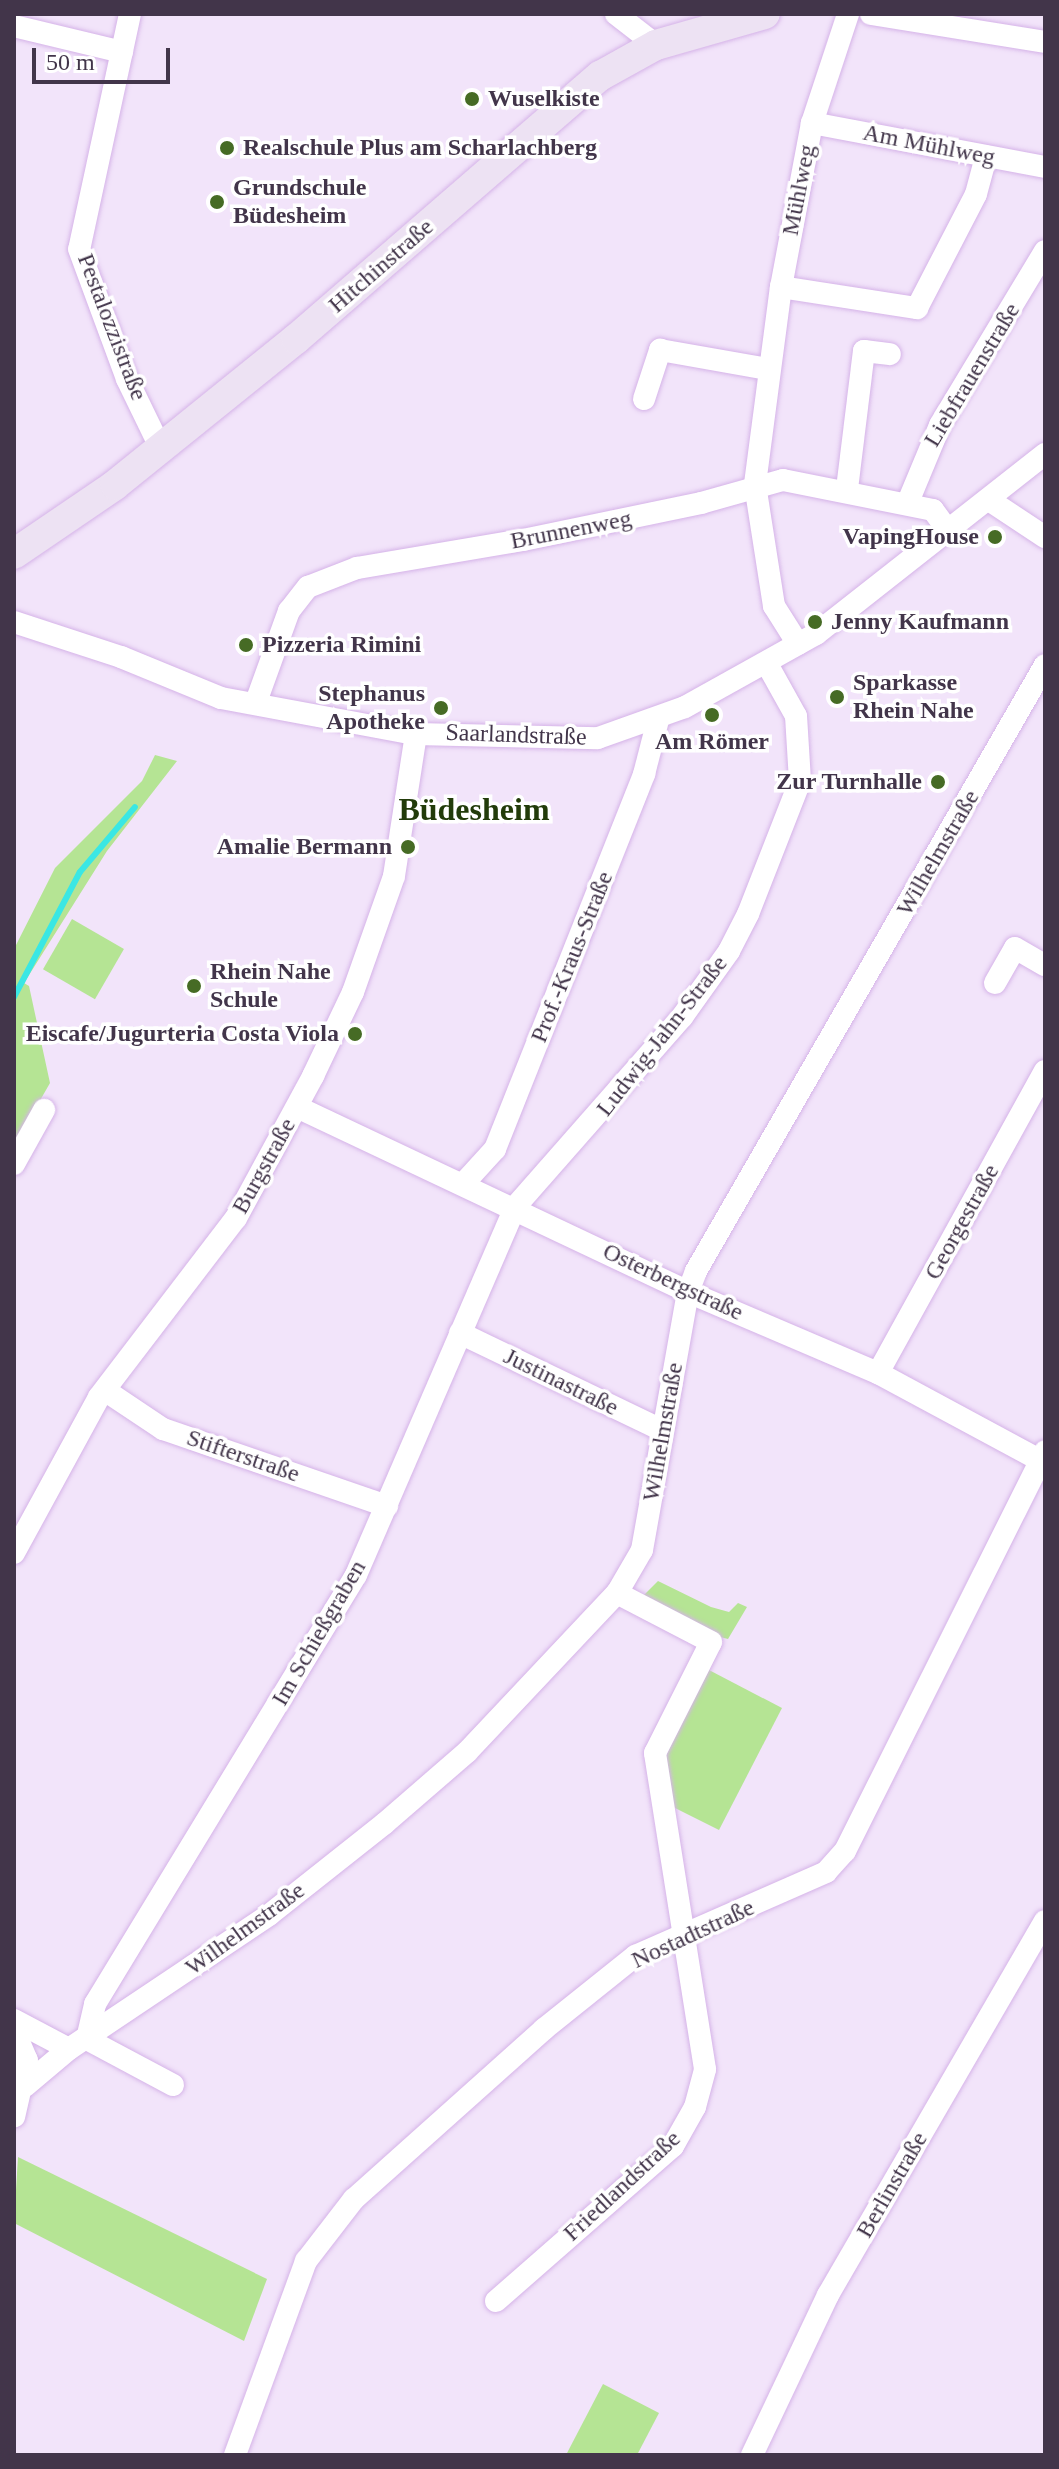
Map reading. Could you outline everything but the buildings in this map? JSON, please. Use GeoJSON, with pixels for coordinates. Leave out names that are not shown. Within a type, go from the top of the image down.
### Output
{"type":"FeatureCollection","features":[{"type":"Feature","properties":{"kind":"main road","name":"Hitchinstraße"},"geometry":{"type":"LineString","coordinates":[[14,554],[161,449],[600,76],[656,45],[765,14]]}},
{"type":"Feature","properties":{"kind":"street","name":"Pestalozzistraße"},"geometry":{"type":"LineString","coordinates":[[130,14],[79,249],[127,379],[161,449]]}},
{"type":"Feature","properties":{"kind":"street"},"geometry":{"type":"LineString","coordinates":[[616,14],[656,45]]}},
{"type":"Feature","properties":{"kind":"street","name":"Mühlweg"},"geometry":{"type":"LineString","coordinates":[[798,644],[774,606],[755,484],[768,369],[812,123],[848,14]]}},
{"type":"Feature","properties":{"kind":"street"},"geometry":{"type":"LineString","coordinates":[[871,14],[1045,42]]}},
{"type":"Feature","properties":{"kind":"street"},"geometry":{"type":"LineString","coordinates":[[14,26],[122,52]]}},
{"type":"Feature","properties":{"kind":"street","name":"Am Mühlweg"},"geometry":{"type":"LineString","coordinates":[[812,123],[1045,167]]}},
{"type":"Feature","properties":{"kind":"street"},"geometry":{"type":"LineString","coordinates":[[781,287],[917,308],[976,194],[986,156]]}},
{"type":"Feature","properties":{"kind":"street","name":"Liebfrauenstraße"},"geometry":{"type":"LineString","coordinates":[[908,502],[940,425],[1045,251]]}},
{"type":"Feature","properties":{"kind":"street"},"geometry":{"type":"LineString","coordinates":[[644,399],[660,350],[768,369]]}},
{"type":"Feature","properties":{"kind":"street"},"geometry":{"type":"LineString","coordinates":[[847,489],[864,351],[890,354]]}},
{"type":"Feature","properties":{"kind":"street","name":"Saarlandstraße"},"geometry":{"type":"LineString","coordinates":[[14,622],[121,657],[221,698],[256,702],[416,734],[598,738],[658,720],[767,664],[948,531],[1045,454]]}},
{"type":"Feature","properties":{"kind":"street","name":"Brunnenweg"},"geometry":{"type":"LineString","coordinates":[[256,702],[289,611],[308,587],[357,568],[701,503],[755,484],[783,480],[908,502],[933,510],[948,531]]}},
{"type":"Feature","properties":{"kind":"street"},"geometry":{"type":"LineString","coordinates":[[989,500],[1045,537]]}},
{"type":"Feature","properties":{"kind":"street","name":"Ludwig-Jahn-Straße"},"geometry":{"type":"LineString","coordinates":[[515,1207],[631,1079],[729,951],[770,863],[800,781],[796,716],[767,664]]}},
{"type":"Feature","properties":{"kind":"street","name":"Wilhelmstraße"},"geometry":{"type":"LineString","coordinates":[[25,2086],[78,2044],[269,1915],[385,1823],[467,1752],[617,1593],[642,1550],[688,1292],[1045,665]]}},
{"type":"Feature","properties":{"kind":"street","name":"Prof.-Kraus-Straße"},"geometry":{"type":"LineString","coordinates":[[464,1183],[501,1135],[644,774],[658,720]]}},
{"type":"Feature","properties":{"kind":"street","name":"Burgstraße"},"geometry":{"type":"LineString","coordinates":[[14,1553],[22,1512],[106,1391],[236,1218],[297,1107],[353,992],[394,876],[416,734]]}},
{"type":"Feature","properties":{"kind":"street"},"geometry":{"type":"LineString","coordinates":[[995,983],[1015,948],[1045,965]]}},
{"type":"Feature","properties":{"kind":"street","name":"Georgestraße"},"geometry":{"type":"LineString","coordinates":[[878,1373],[1045,1071]]}},
{"type":"Feature","properties":{"kind":"street","name":"Osterbergstraße"},"geometry":{"type":"LineString","coordinates":[[297,1107],[515,1207],[688,1292],[878,1373],[1043,1458]]}},
{"type":"Feature","properties":{"kind":"street"},"geometry":{"type":"LineString","coordinates":[[14,1164],[44,1110]]}},
{"type":"Feature","properties":{"kind":"street","name":"Im Schießgraben"},"geometry":{"type":"LineString","coordinates":[[78,2044],[95,2004],[356,1575],[515,1207]]}},
{"type":"Feature","properties":{"kind":"street","name":"Justinastraße"},"geometry":{"type":"LineString","coordinates":[[460,1333],[662,1430]]}},
{"type":"Feature","properties":{"kind":"street","name":"Stifterstraße"},"geometry":{"type":"LineString","coordinates":[[106,1391],[163,1429],[387,1506]]}},
{"type":"Feature","properties":{"kind":"street","name":"Nostadtstraße"},"geometry":{"type":"LineString","coordinates":[[235,2455],[292,2294],[326,2231],[384,2169],[544,2029],[635,1956],[682,1938],[826,1872],[845,1851],[1043,1458]]}},
{"type":"Feature","properties":{"kind":"street","name":"Friedlandstraße"},"geometry":{"type":"LineString","coordinates":[[496,2301],[666,2153],[686,2126],[702,2086],[705,2051],[682,1938],[655,1753],[711,1642],[617,1593]]}},
{"type":"Feature","properties":{"kind":"street","name":"Berlinstraße"},"geometry":{"type":"LineString","coordinates":[[752,2455],[828,2295],[1045,1921]]}},
{"type":"Feature","properties":{"kind":"street"},"geometry":{"type":"LineString","coordinates":[[14,2020],[173,2085]]}},
{"type":"Feature","properties":{"kind":"street"},"geometry":{"type":"LineString","coordinates":[[14,2030],[27,2060],[25,2086],[14,2117]]}},
{"type":"Feature","properties":{"kind":"green space"},"geometry":{"type":"Polygon","coordinates":[[[155,755],[177,761],[107,851],[24,983],[29,986],[50,1083],[14,1146],[14,949],[55,868],[142,781],[155,755]]]}},
{"type":"Feature","properties":{"kind":"green space"},"geometry":{"type":"Polygon","coordinates":[[[72,919],[124,949],[95,999],[43,969],[72,919]]]}},
{"type":"Feature","properties":{"kind":"green space"},"geometry":{"type":"Polygon","coordinates":[[[658,1581],[711,1607],[729,1612],[738,1603],[747,1607],[728,1639],[720,1637],[640,1599],[658,1581]]]}},
{"type":"Feature","properties":{"kind":"green space"},"geometry":{"type":"Polygon","coordinates":[[[709,1670],[782,1708],[719,1830],[671,1806],[665,1757],[709,1670]]]}},
{"type":"Feature","properties":{"kind":"green space"},"geometry":{"type":"Polygon","coordinates":[[[18,2157],[267,2279],[244,2341],[14,2223],[18,2157]]]}},
{"type":"Feature","properties":{"kind":"green space"},"geometry":{"type":"Polygon","coordinates":[[[603,2384],[659,2413],[637,2455],[566,2455],[603,2384]]]}},
{"type":"Feature","properties":{"kind":"waterway"},"geometry":{"type":"LineString","coordinates":[[14,997],[80,872],[135,807]]}},
{"type":"Feature","properties":{"kind":"place","name":"Wuselkiste"},"geometry":{"type":"Point","coordinates":[472,99]}},
{"type":"Feature","properties":{"kind":"place","name":"Realschule Plus am Scharlachberg"},"geometry":{"type":"Point","coordinates":[227,148]}},
{"type":"Feature","properties":{"kind":"place","name":"Grundschule Büdesheim"},"geometry":{"type":"Point","coordinates":[217,202]}},
{"type":"Feature","properties":{"kind":"place","name":"VapingHouse"},"geometry":{"type":"Point","coordinates":[995,537]}},
{"type":"Feature","properties":{"kind":"place","name":"Jenny Kaufmann"},"geometry":{"type":"Point","coordinates":[815,622]}},
{"type":"Feature","properties":{"kind":"place","name":"Pizzeria Rimini"},"geometry":{"type":"Point","coordinates":[246,645]}},
{"type":"Feature","properties":{"kind":"place","name":"Sparkasse Rhein Nahe"},"geometry":{"type":"Point","coordinates":[837,697]}},
{"type":"Feature","properties":{"kind":"place","name":"Stephanus Apotheke"},"geometry":{"type":"Point","coordinates":[441,708]}},
{"type":"Feature","properties":{"kind":"place","name":"Am Römer"},"geometry":{"type":"Point","coordinates":[712,715]}},
{"type":"Feature","properties":{"kind":"place","name":"Zur Turnhalle"},"geometry":{"type":"Point","coordinates":[938,782]}},
{"type":"Feature","properties":{"kind":"place","name":"Amalie Bermann"},"geometry":{"type":"Point","coordinates":[408,847]}},
{"type":"Feature","properties":{"kind":"place","name":"Rhein Nahe Schule"},"geometry":{"type":"Point","coordinates":[194,986]}},
{"type":"Feature","properties":{"kind":"place","name":"Eiscafe/Jugurteria Costa Viola"},"geometry":{"type":"Point","coordinates":[355,1034]}},
{"type":"Feature","properties":{"kind":"district","name":"Büdesheim"},"geometry":{"type":"Point","coordinates":[474,809]}}]}
